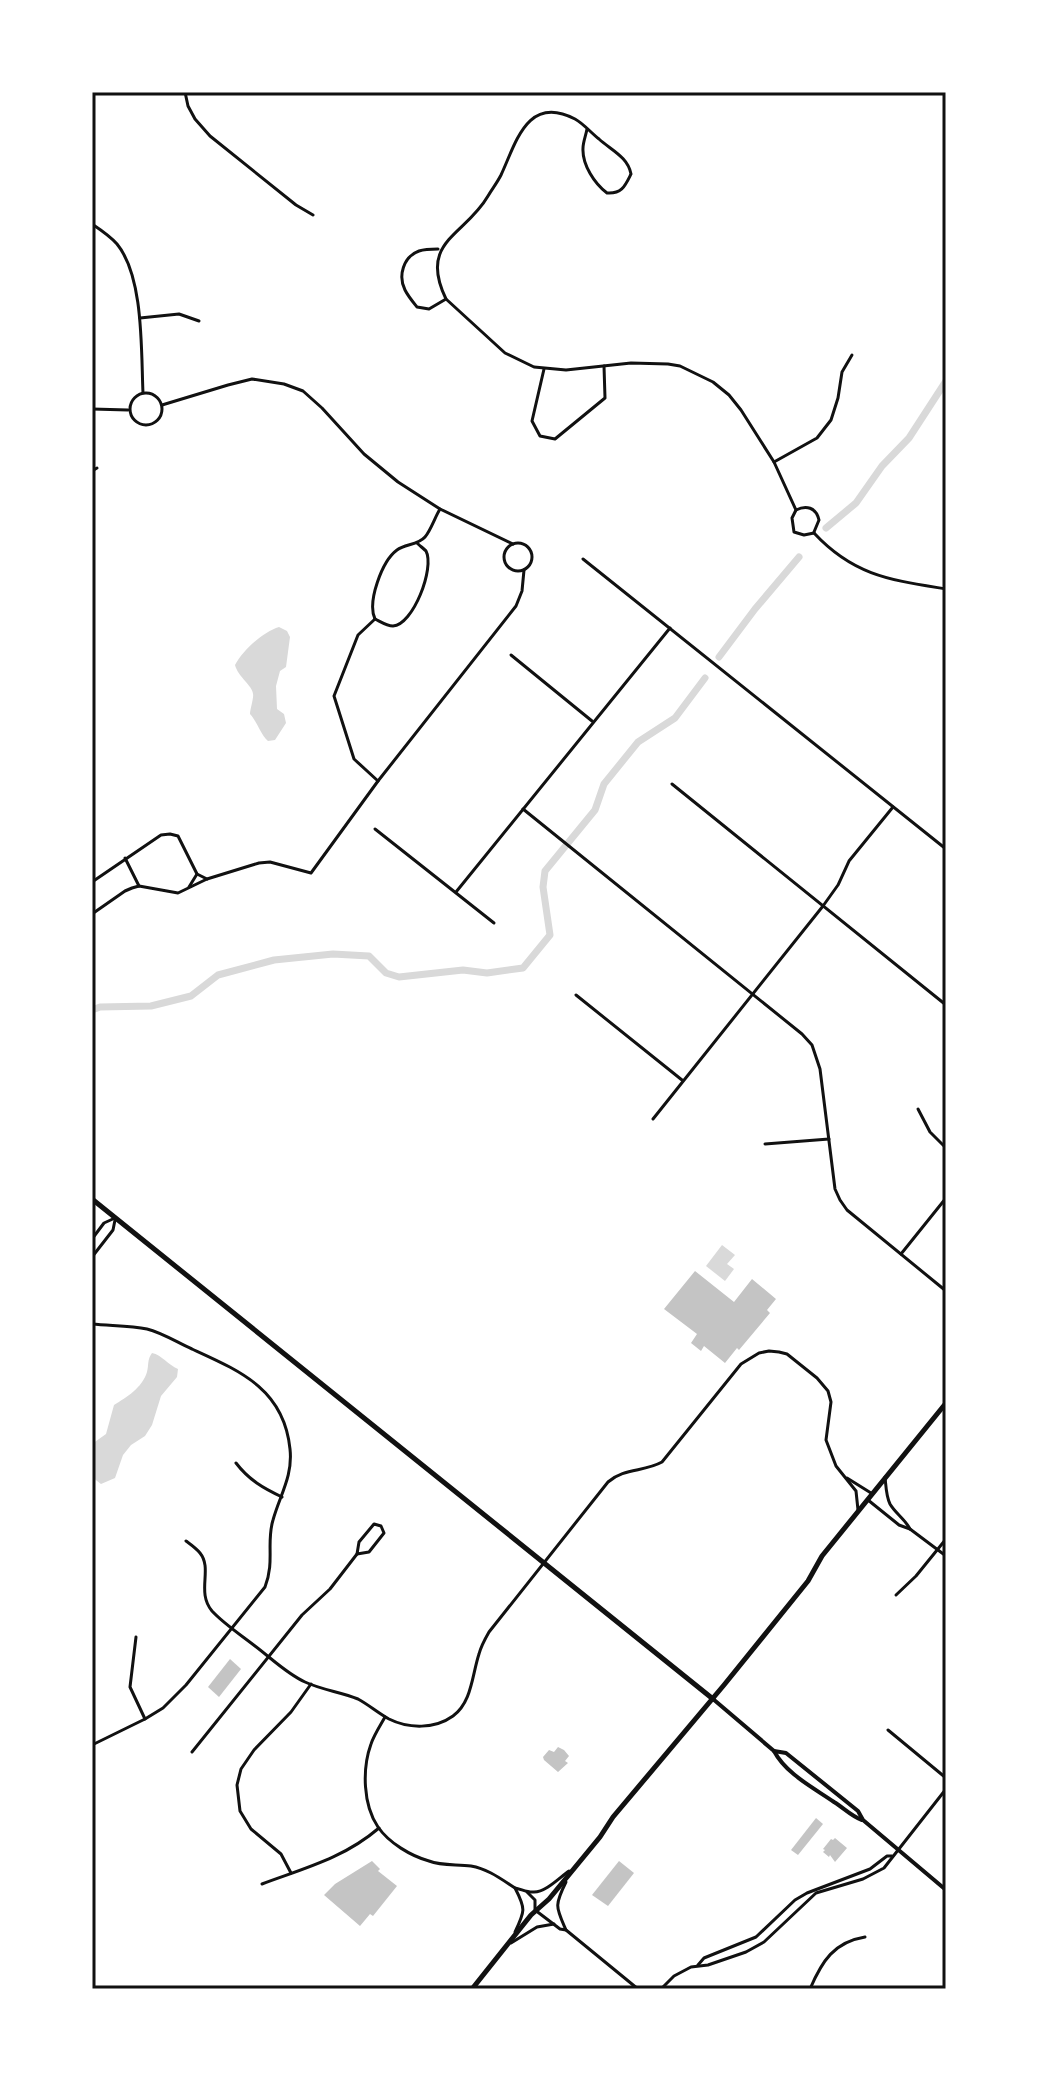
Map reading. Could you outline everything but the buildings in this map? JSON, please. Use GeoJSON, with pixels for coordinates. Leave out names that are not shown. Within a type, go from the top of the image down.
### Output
{"type":"FeatureCollection","features":[{"type":"Feature","properties":{"kind":"main road"},"geometry":{"type":"LineString","coordinates":[[92,1199],[713,1699],[774,1751],[779,1761],[854,1817],[863,1820],[946,1890]]}},
{"type":"Feature","properties":{"kind":"main road"},"geometry":{"type":"LineString","coordinates":[[472,1989],[713,1699],[808,1581],[822,1556],[946,1403]]}},
{"type":"Feature","properties":{"kind":"main road"},"geometry":{"type":"LineString","coordinates":[[774,1751],[786,1753],[858,1811],[863,1820]]}},
{"type":"Feature","properties":{"kind":"street"},"geometry":{"type":"LineString","coordinates":[[185,92],[195,119],[210,136],[296,205],[313,215]]}},
{"type":"Feature","properties":{"kind":"street"},"geometry":{"type":"LineString","coordinates":[[587,129],[584,160],[597,186],[607,193],[625,187],[631,174],[626,160],[578,120],[550,112],[531,120],[515,141],[483,205],[440,249],[437,265],[440,287],[446,299],[505,353],[523,363],[544,369],[566,370],[631,363],[668,364],[698,373],[735,402],[774,462],[796,510]]}},
{"type":"Feature","properties":{"kind":"street"},"geometry":{"type":"LineString","coordinates":[[92,224],[118,245],[133,277],[140,318],[143,393]]}},
{"type":"Feature","properties":{"kind":"street"},"geometry":{"type":"LineString","coordinates":[[440,249],[421,250],[412,255],[404,263],[402,275],[404,289],[417,307],[429,309],[446,299]]}},
{"type":"Feature","properties":{"kind":"street"},"geometry":{"type":"LineString","coordinates":[[140,318],[179,314],[199,321]]}},
{"type":"Feature","properties":{"kind":"street"},"geometry":{"type":"LineString","coordinates":[[774,462],[817,438],[831,420],[842,372],[852,355]]}},
{"type":"Feature","properties":{"kind":"street"},"geometry":{"type":"LineString","coordinates":[[544,369],[532,421],[540,436],[555,439],[605,398],[604,366]]}},
{"type":"Feature","properties":{"kind":"street"},"geometry":{"type":"LineString","coordinates":[[92,914],[125,891],[139,886],[170,893],[183,892],[207,879],[251,865],[270,862],[311,873],[378,781],[516,606],[522,591],[524,570],[531,563],[532,552],[523,543],[513,544],[440,509],[398,482],[364,454],[303,391],[284,384],[252,379],[162,405]]}},
{"type":"Feature","properties":{"kind":"street"},"geometry":{"type":"LineString","coordinates":[[143,393],[155,396],[162,405],[158,420],[145,425],[135,421],[130,410],[134,398],[143,393]]}},
{"type":"Feature","properties":{"kind":"street"},"geometry":{"type":"LineString","coordinates":[[92,409],[130,410]]}},
{"type":"Feature","properties":{"kind":"street"},"geometry":{"type":"LineString","coordinates":[[809,507],[816,513],[819,520],[814,533],[804,535],[794,532],[792,518],[796,510],[809,507]]}},
{"type":"Feature","properties":{"kind":"street"},"geometry":{"type":"LineString","coordinates":[[425,537],[429,562],[425,584],[405,620],[390,627],[375,619],[372,613],[383,569],[393,553],[425,537],[440,509]]}},
{"type":"Feature","properties":{"kind":"street"},"geometry":{"type":"LineString","coordinates":[[814,533],[828,548],[864,571],[895,581],[946,589]]}},
{"type":"Feature","properties":{"kind":"street"},"geometry":{"type":"LineString","coordinates":[[417,543],[426,551]]}},
{"type":"Feature","properties":{"kind":"street"},"geometry":{"type":"LineString","coordinates":[[513,544],[506,550],[506,562],[513,570],[524,570]]}},
{"type":"Feature","properties":{"kind":"street"},"geometry":{"type":"LineString","coordinates":[[583,559],[946,849]]}},
{"type":"Feature","properties":{"kind":"street"},"geometry":{"type":"LineString","coordinates":[[375,619],[358,635],[334,696],[354,759],[378,781]]}},
{"type":"Feature","properties":{"kind":"street"},"geometry":{"type":"LineString","coordinates":[[456,892],[670,628]]}},
{"type":"Feature","properties":{"kind":"street"},"geometry":{"type":"LineString","coordinates":[[511,655],[593,722]]}},
{"type":"Feature","properties":{"kind":"street"},"geometry":{"type":"LineString","coordinates":[[672,784],[946,1005]]}},
{"type":"Feature","properties":{"kind":"street"},"geometry":{"type":"LineString","coordinates":[[653,1119],[823,906],[838,885],[849,861],[893,807]]}},
{"type":"Feature","properties":{"kind":"street"},"geometry":{"type":"LineString","coordinates":[[523,809],[753,993],[812,1045],[820,1069],[835,1189],[840,1200],[847,1210],[946,1291]]}},
{"type":"Feature","properties":{"kind":"street"},"geometry":{"type":"LineString","coordinates":[[375,829],[494,923]]}},
{"type":"Feature","properties":{"kind":"street"},"geometry":{"type":"LineString","coordinates":[[92,882],[161,835],[173,834],[181,839],[197,874],[207,879]]}},
{"type":"Feature","properties":{"kind":"street"},"geometry":{"type":"LineString","coordinates":[[125,858],[139,886]]}},
{"type":"Feature","properties":{"kind":"street"},"geometry":{"type":"LineString","coordinates":[[183,892],[194,882],[197,874]]}},
{"type":"Feature","properties":{"kind":"street"},"geometry":{"type":"LineString","coordinates":[[576,995],[682,1081]]}},
{"type":"Feature","properties":{"kind":"street"},"geometry":{"type":"LineString","coordinates":[[918,1109],[930,1132],[946,1148]]}},
{"type":"Feature","properties":{"kind":"street"},"geometry":{"type":"LineString","coordinates":[[765,1144],[829,1139]]}},
{"type":"Feature","properties":{"kind":"street"},"geometry":{"type":"LineString","coordinates":[[901,1254],[946,1198]]}},
{"type":"Feature","properties":{"kind":"street"},"geometry":{"type":"LineString","coordinates":[[92,1239],[104,1223],[116,1218]]}},
{"type":"Feature","properties":{"kind":"street"},"geometry":{"type":"LineString","coordinates":[[92,1257],[113,1230],[116,1218]]}},
{"type":"Feature","properties":{"kind":"street"},"geometry":{"type":"LineString","coordinates":[[92,1324],[150,1330],[242,1372],[269,1396],[280,1413],[290,1450],[290,1467],[270,1534],[270,1574],[265,1587],[179,1693],[163,1708],[92,1745]]}},
{"type":"Feature","properties":{"kind":"street"},"geometry":{"type":"LineString","coordinates":[[186,1541],[200,1553],[205,1564],[203,1590],[206,1601],[212,1611],[232,1628],[300,1680],[354,1697],[385,1717],[415,1727],[443,1722],[459,1711],[466,1700],[478,1657],[489,1632],[608,1482],[625,1471],[645,1469],[662,1462],[741,1364],[759,1353],[787,1354],[828,1391],[831,1402],[826,1440],[836,1466],[856,1491],[858,1511]]}},
{"type":"Feature","properties":{"kind":"street"},"geometry":{"type":"LineString","coordinates":[[236,1463],[251,1480],[282,1497]]}},
{"type":"Feature","properties":{"kind":"street"},"geometry":{"type":"LineString","coordinates":[[844,1476],[872,1494]]}},
{"type":"Feature","properties":{"kind":"street"},"geometry":{"type":"LineString","coordinates":[[885,1477],[890,1505],[910,1529]]}},
{"type":"Feature","properties":{"kind":"street"},"geometry":{"type":"LineString","coordinates":[[867,1500],[946,1556]]}},
{"type":"Feature","properties":{"kind":"street"},"geometry":{"type":"LineString","coordinates":[[192,1752],[302,1615],[330,1589],[357,1554],[357,1545],[369,1529],[374,1524],[381,1526],[384,1533],[369,1552],[357,1554]]}},
{"type":"Feature","properties":{"kind":"street"},"geometry":{"type":"LineString","coordinates":[[896,1595],[946,1539]]}},
{"type":"Feature","properties":{"kind":"street"},"geometry":{"type":"LineString","coordinates":[[136,1637],[130,1687],[145,1719]]}},
{"type":"Feature","properties":{"kind":"street"},"geometry":{"type":"LineString","coordinates":[[291,1873],[281,1854],[251,1829],[240,1811],[237,1785],[241,1769],[254,1750],[291,1712],[311,1684]]}},
{"type":"Feature","properties":{"kind":"street"},"geometry":{"type":"LineString","coordinates":[[385,1717],[371,1742],[365,1773],[367,1796],[379,1828],[400,1846],[433,1863],[488,1871],[515,1888],[527,1891],[540,1891],[573,1869]]}},
{"type":"Feature","properties":{"kind":"street"},"geometry":{"type":"LineString","coordinates":[[888,1730],[946,1778]]}},
{"type":"Feature","properties":{"kind":"street"},"geometry":{"type":"LineString","coordinates":[[661,1989],[682,1971],[754,1948],[816,1893],[874,1874],[891,1862],[892,1856],[946,1789]]}},
{"type":"Feature","properties":{"kind":"street"},"geometry":{"type":"LineString","coordinates":[[262,1884],[343,1853],[379,1828]]}},
{"type":"Feature","properties":{"kind":"street"},"geometry":{"type":"LineString","coordinates":[[698,1965],[704,1958],[756,1937],[795,1900],[807,1893],[866,1871],[887,1856],[892,1856]]}},
{"type":"Feature","properties":{"kind":"street"},"geometry":{"type":"LineString","coordinates":[[573,1869],[557,1905],[566,1930],[638,1989]]}},
{"type":"Feature","properties":{"kind":"street"},"geometry":{"type":"LineString","coordinates":[[508,1945],[524,1907],[515,1888]]}},
{"type":"Feature","properties":{"kind":"street"},"geometry":{"type":"LineString","coordinates":[[527,1891],[535,1900],[535,1910],[560,1929],[566,1930]]}},
{"type":"Feature","properties":{"kind":"street"},"geometry":{"type":"LineString","coordinates":[[508,1945],[537,1927],[554,1924]]}},
{"type":"Feature","properties":{"kind":"street"},"geometry":{"type":"LineString","coordinates":[[810,1989],[827,1957],[840,1945],[865,1937]]}},
{"type":"Feature","properties":{"kind":"shaded area"},"geometry":{"type":"Polygon","coordinates":[[[279,627],[287,631],[290,637],[286,667],[280,671],[276,686],[277,709],[284,714],[286,723],[275,740],[268,741],[250,714],[252,691],[235,665],[254,642],[279,627]]]}},
{"type":"Feature","properties":{"kind":"shaded area"},"geometry":{"type":"Polygon","coordinates":[[[722,1245],[735,1255],[727,1264],[734,1269],[725,1281],[706,1266],[722,1245]]]}},
{"type":"Feature","properties":{"kind":"shaded area"},"geometry":{"type":"Polygon","coordinates":[[[152,1353],[178,1369],[177,1377],[161,1396],[152,1425],[145,1436],[123,1455],[115,1478],[101,1484],[92,1477],[92,1444],[106,1434],[114,1405],[142,1383],[152,1353]]]}},
{"type":"Feature","properties":{"kind":"waterway"},"geometry":{"type":"LineString","coordinates":[[826,528],[856,503],[882,466],[909,438],[946,381]]}},
{"type":"Feature","properties":{"kind":"waterway"},"geometry":{"type":"LineString","coordinates":[[719,657],[799,557]]}},
{"type":"Feature","properties":{"kind":"waterway"},"geometry":{"type":"LineString","coordinates":[[92,1010],[100,1007],[151,1006],[191,996],[218,975],[274,960],[333,954],[369,956],[386,973],[399,977],[523,968],[550,935],[543,887],[545,871],[595,810],[604,784],[638,742],[675,718],[705,678]]}}]}
